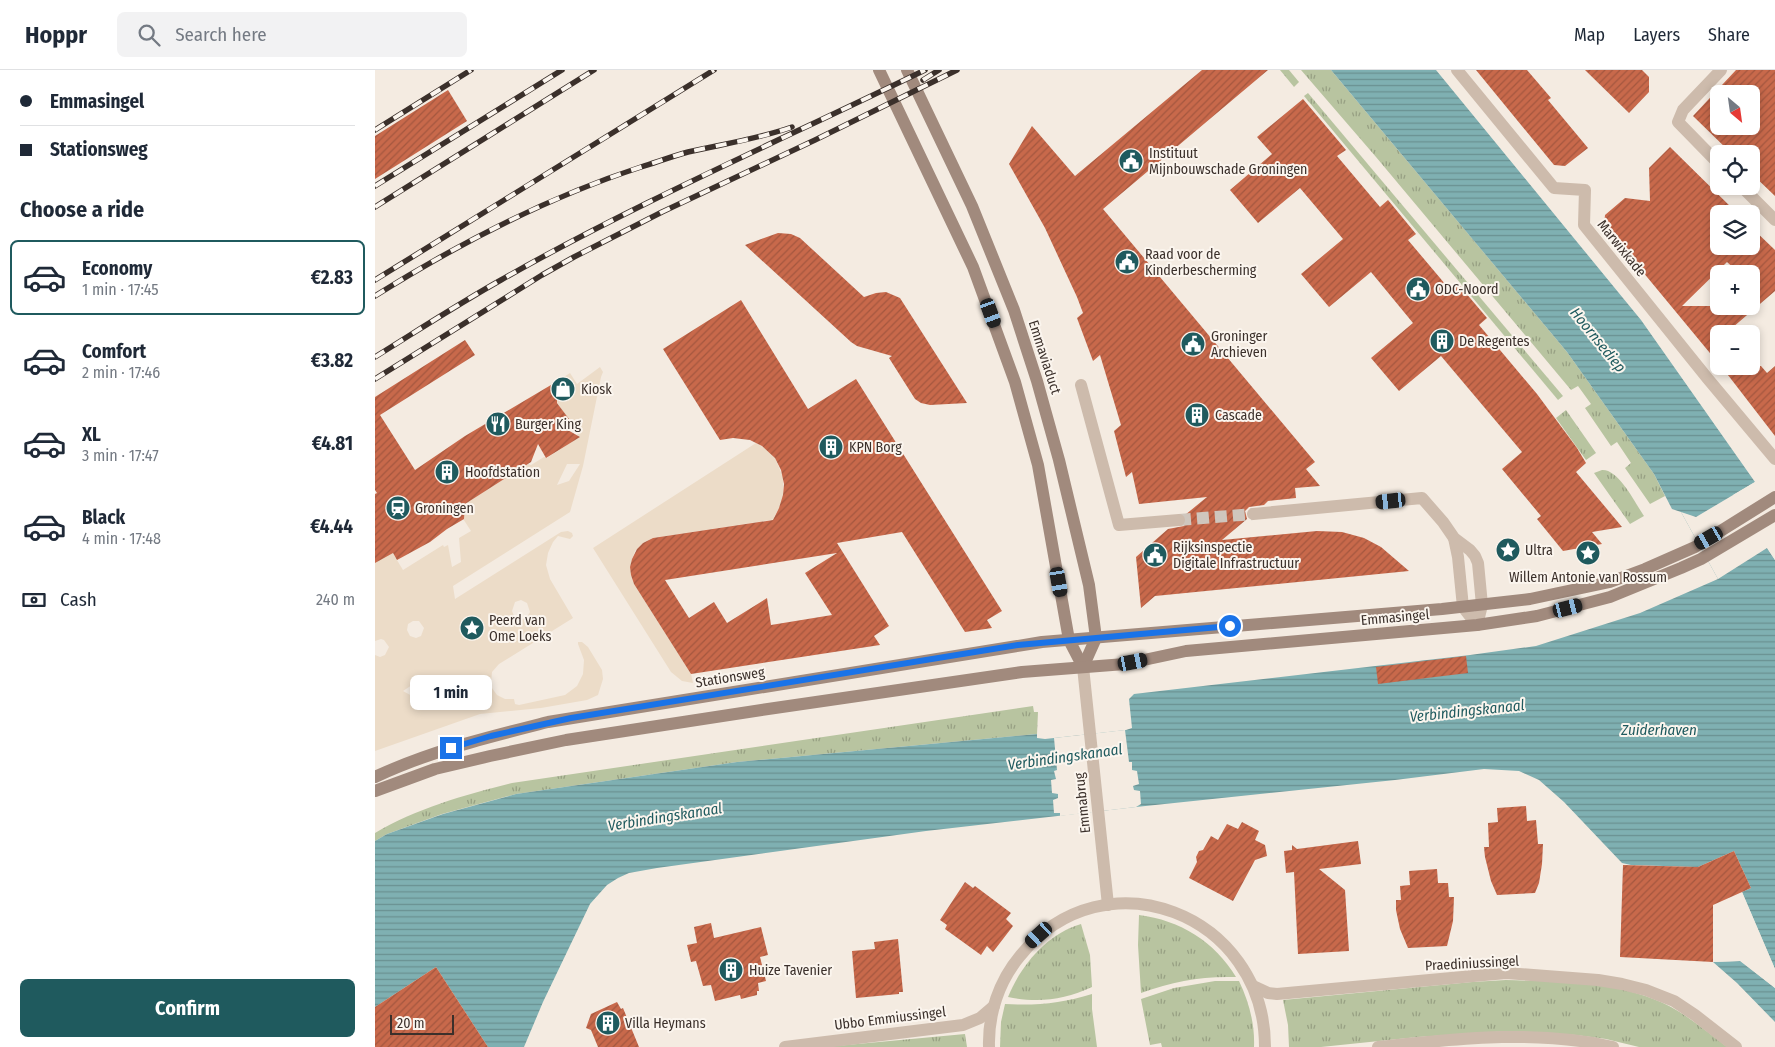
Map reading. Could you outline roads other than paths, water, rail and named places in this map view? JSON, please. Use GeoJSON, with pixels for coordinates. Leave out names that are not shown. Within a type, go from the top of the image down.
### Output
{"type":"FeatureCollection","features":[{"type":"Feature","properties":{"kind":"main road"},"geometry":{"type":"LineString","coordinates":[[879,70],[976,276],[1015,382],[1037,465],[1069,640]]}},
{"type":"Feature","properties":{"kind":"main road","name":"Emmaviaduct"},"geometry":{"type":"LineString","coordinates":[[907,70],[972,206],[1014,310],[1037,381],[1059,460],[1089,585],[1096,638]]}},
{"type":"Feature","properties":{"kind":"main road","name":"Emmasingel"},"geometry":{"type":"LineString","coordinates":[[1096,638],[1463,607],[1531,599],[1610,582],[1645,569],[1695,547],[1775,497]]}},
{"type":"Feature","properties":{"kind":"main road","name":"Emmasingel"},"geometry":{"type":"LineString","coordinates":[[1083,667],[1125,664],[1186,651],[1477,624],[1537,616],[1609,597],[1701,559],[1775,515]]}},
{"type":"Feature","properties":{"kind":"main road"},"geometry":{"type":"LineString","coordinates":[[375,791],[435,769],[566,740],[1021,672],[1083,667],[1096,638]]}},
{"type":"Feature","properties":{"kind":"main road","name":"Stationsweg"},"geometry":{"type":"LineString","coordinates":[[375,777],[415,760],[451,748],[491,736],[571,718],[1018,645],[1096,638]]}},
{"type":"Feature","properties":{"kind":"main road","name":"Emmabrug"},"geometry":{"type":"LineString","coordinates":[[1069,640],[1083,667]]}},
{"type":"Feature","properties":{"kind":"street","name":"Marwixkade"},"geometry":{"type":"LineString","coordinates":[[1457,70],[1554,188],[1585,190],[1584,224],[1708,379],[1775,459]]}},
{"type":"Feature","properties":{"kind":"street"},"geometry":{"type":"LineString","coordinates":[[1710,155],[1678,122],[1683,110],[1721,70]]}},
{"type":"Feature","properties":{"kind":"street"},"geometry":{"type":"LineString","coordinates":[[1750,195],[1775,220]]}},
{"type":"Feature","properties":{"kind":"street"},"geometry":{"type":"LineString","coordinates":[[1081,385],[1119,525],[1179,520]]}},
{"type":"Feature","properties":{"kind":"street"},"geometry":{"type":"LineString","coordinates":[[1253,514],[1422,498],[1454,538],[1471,550],[1475,556],[1478,564],[1482,604],[1477,624]]}},
{"type":"Feature","properties":{"kind":"street"},"geometry":{"type":"LineString","coordinates":[[1454,538],[1463,607],[1477,624]]}},
{"type":"Feature","properties":{"kind":"street","name":"Emmabrug"},"geometry":{"type":"LineString","coordinates":[[1083,667],[1108,905]]}},
{"type":"Feature","properties":{"kind":"street"},"geometry":{"type":"LineString","coordinates":[[989,1047],[990,1023],[999,990],[1009,969],[1035,939],[1068,917],[1090,909],[1108,905],[1147,905],[1169,910],[1209,931],[1241,963],[1253,986],[1262,1016],[1265,1047]]}},
{"type":"Feature","properties":{"kind":"street","name":"Praediniussingel"},"geometry":{"type":"LineString","coordinates":[[1253,986],[1268,993],[1277,994],[1506,973],[1598,980],[1646,990],[1674,1002],[1695,1014],[1736,1047]]}},
{"type":"Feature","properties":{"kind":"street","name":"Ubbo Emmiussingel"},"geometry":{"type":"LineString","coordinates":[[785,1047],[963,1025],[980,1018],[994,1006]]}},
{"type":"Feature","properties":{"kind":"street"},"geometry":{"type":"LineString","coordinates":[[1378,1047],[1476,1038],[1510,1037],[1575,1040],[1613,1047]]}},
{"type":"Feature","properties":{"kind":"water"},"geometry":{"type":"Polygon","coordinates":[[[1331,70],[1436,70],[1641,320],[1755,482],[1733,495],[1775,560],[1775,969],[1742,892],[1751,888],[1734,851],[1698,867],[1631,865],[1622,863],[1564,802],[1539,780],[1519,771],[1484,769],[926,831],[629,873],[607,885],[590,904],[543,1002],[524,1047],[488,1047],[436,967],[375,1007],[375,841],[387,834],[443,814],[516,794],[737,762],[1037,734],[1037,738],[1045,739],[1126,730],[1132,728],[1129,699],[1134,694],[1536,646],[1640,613],[1718,579],[1681,512],[1672,509],[1654,474],[1567,352],[1331,70]]]}},
{"type":"Feature","properties":{"kind":"water"},"geometry":{"type":"Polygon","coordinates":[[[1740,961],[1775,988],[1775,1022],[1737,983],[1713,962],[1740,961]]]}},
{"type":"Feature","properties":{"kind":"tunnel"},"geometry":{"type":"LineString","coordinates":[[1179,520],[1253,514]]}},
{"type":"Feature","properties":{"kind":"railway"},"geometry":{"type":"LineString","coordinates":[[375,130],[471,70]]}},
{"type":"Feature","properties":{"kind":"railway"},"geometry":{"type":"LineString","coordinates":[[375,186],[562,70]]}},
{"type":"Feature","properties":{"kind":"railway"},"geometry":{"type":"LineString","coordinates":[[375,207],[594,70]]}},
{"type":"Feature","properties":{"kind":"railway"},"geometry":{"type":"LineString","coordinates":[[375,280],[714,70]]}},
{"type":"Feature","properties":{"kind":"railway"},"geometry":{"type":"LineString","coordinates":[[375,357],[453,308],[553,251],[658,197],[925,70]]}},
{"type":"Feature","properties":{"kind":"railway"},"geometry":{"type":"LineString","coordinates":[[923,80],[939,70]]}},
{"type":"Feature","properties":{"kind":"railway"},"geometry":{"type":"LineString","coordinates":[[375,379],[574,257],[662,212],[957,70]]}},
{"type":"Feature","properties":{"kind":"railway"},"geometry":{"type":"LineString","coordinates":[[375,296],[471,240],[572,192],[682,154],[792,127]]}},
{"type":"Feature","properties":{"kind":"place","name":"Instituut Mijnbouwschade Groningen"},"geometry":{"type":"Point","coordinates":[1131,161]}},
{"type":"Feature","properties":{"kind":"place","name":"Raad voor de Kinderbescherming"},"geometry":{"type":"Point","coordinates":[1127,262]}},
{"type":"Feature","properties":{"kind":"place","name":"ODC-Noord"},"geometry":{"type":"Point","coordinates":[1418,289]}},
{"type":"Feature","properties":{"kind":"place","name":"De Regentes"},"geometry":{"type":"Point","coordinates":[1442,341]}},
{"type":"Feature","properties":{"kind":"place","name":"Groninger Archieven"},"geometry":{"type":"Point","coordinates":[1193,344]}},
{"type":"Feature","properties":{"kind":"place","name":"Kiosk"},"geometry":{"type":"Point","coordinates":[563,389]}},
{"type":"Feature","properties":{"kind":"place","name":"Cascade"},"geometry":{"type":"Point","coordinates":[1197,415]}},
{"type":"Feature","properties":{"kind":"place","name":"Burger King"},"geometry":{"type":"Point","coordinates":[498,424]}},
{"type":"Feature","properties":{"kind":"place","name":"KPN Borg"},"geometry":{"type":"Point","coordinates":[831,447]}},
{"type":"Feature","properties":{"kind":"place","name":"Hoofdstation"},"geometry":{"type":"Point","coordinates":[447,472]}},
{"type":"Feature","properties":{"kind":"place","name":"Groningen"},"geometry":{"type":"Point","coordinates":[398,508]}},
{"type":"Feature","properties":{"kind":"place","name":"Ultra"},"geometry":{"type":"Point","coordinates":[1508,550]}},
{"type":"Feature","properties":{"kind":"place","name":"Willem Antonie van Rossum"},"geometry":{"type":"Point","coordinates":[1588,553]}},
{"type":"Feature","properties":{"kind":"place","name":"Rijksinspectie Digitale Infrastructuur"},"geometry":{"type":"Point","coordinates":[1155,555]}},
{"type":"Feature","properties":{"kind":"place","name":"Peerd van Ome Loeks"},"geometry":{"type":"Point","coordinates":[472,628]}},
{"type":"Feature","properties":{"kind":"place","name":"Huize Tavenier"},"geometry":{"type":"Point","coordinates":[731,970]}},
{"type":"Feature","properties":{"kind":"place","name":"Villa Heymans"},"geometry":{"type":"Point","coordinates":[608,1023]}},
{"type":"Feature","properties":{"kind":"water label","name":"Hoornsediep"},"geometry":{"type":"Point","coordinates":[1598,340]}},
{"type":"Feature","properties":{"kind":"water label","name":"Verbindingskanaal"},"geometry":{"type":"Point","coordinates":[1467,711]}},
{"type":"Feature","properties":{"kind":"water label","name":"Zuiderhaven"},"geometry":{"type":"Point","coordinates":[1659,730]}},
{"type":"Feature","properties":{"kind":"water label","name":"Verbindingskanaal"},"geometry":{"type":"Point","coordinates":[1065,757]}},
{"type":"Feature","properties":{"kind":"water label","name":"Verbindingskanaal"},"geometry":{"type":"Point","coordinates":[665,817]}}]}
